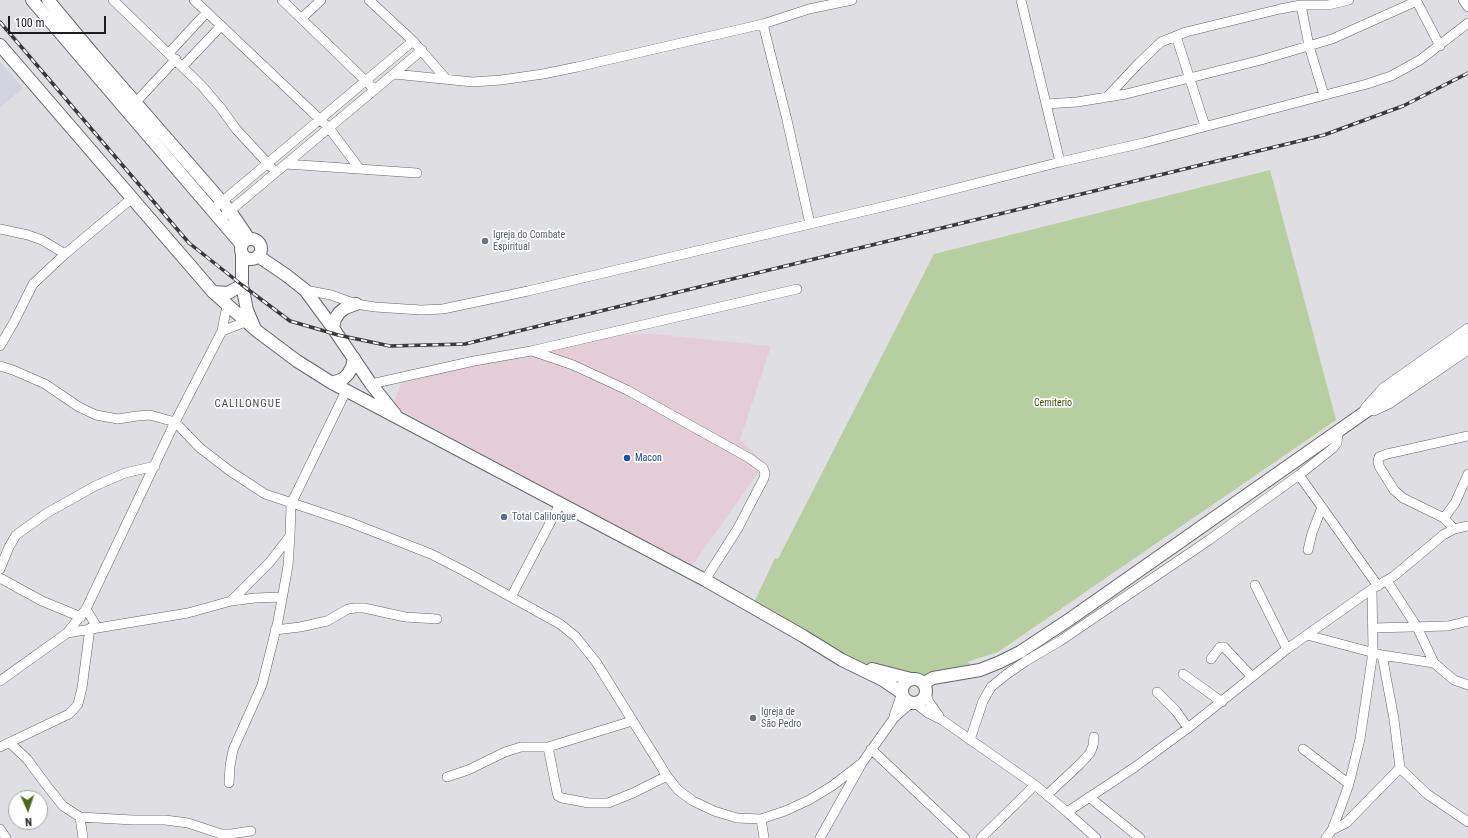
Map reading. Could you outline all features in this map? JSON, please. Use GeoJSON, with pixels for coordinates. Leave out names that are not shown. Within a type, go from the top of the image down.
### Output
{"type":"FeatureCollection","features":[{"type":"Feature","properties":{"kind":"main road"},"geometry":{"type":"LineString","coordinates":[[32,0],[89,58],[136,102],[216,215],[245,246],[242,285],[247,310],[257,331]]}},
{"type":"Feature","properties":{"kind":"main road"},"geometry":{"type":"LineString","coordinates":[[48,0],[89,58],[175,156],[226,206],[245,246],[249,259],[258,256],[261,251],[260,244],[256,240],[245,246]]}},
{"type":"Feature","properties":{"kind":"main road"},"geometry":{"type":"LineString","coordinates":[[0,45],[213,292],[245,322],[298,361],[346,391],[705,580],[849,663],[883,680],[902,693],[907,700],[913,703],[922,701],[925,690],[934,678],[980,670],[1000,662],[1020,652],[1070,620],[1468,340]]}},
{"type":"Feature","properties":{"kind":"main road"},"geometry":{"type":"LineString","coordinates":[[258,256],[305,290],[334,328],[371,384],[397,417]]}},
{"type":"Feature","properties":{"kind":"main road"},"geometry":{"type":"LineString","coordinates":[[213,292],[228,293],[242,285]]}},
{"type":"Feature","properties":{"kind":"main road"},"geometry":{"type":"LineString","coordinates":[[334,328],[335,319],[339,313],[345,308],[356,304]]}},
{"type":"Feature","properties":{"kind":"main road"},"geometry":{"type":"LineString","coordinates":[[332,383],[343,379],[348,374],[352,367],[354,358]]}},
{"type":"Feature","properties":{"kind":"main road"},"geometry":{"type":"LineString","coordinates":[[849,663],[920,680],[925,690]]}},
{"type":"Feature","properties":{"kind":"main road"},"geometry":{"type":"LineString","coordinates":[[902,693],[904,684],[911,679]]}},
{"type":"Feature","properties":{"kind":"street"},"geometry":{"type":"LineString","coordinates":[[113,0],[201,85],[236,129],[276,173]]}},
{"type":"Feature","properties":{"kind":"street"},"geometry":{"type":"LineString","coordinates":[[194,0],[329,128],[360,168]]}},
{"type":"Feature","properties":{"kind":"street"},"geometry":{"type":"LineString","coordinates":[[282,0],[375,90]]}},
{"type":"Feature","properties":{"kind":"street"},"geometry":{"type":"LineString","coordinates":[[302,18],[321,0]]}},
{"type":"Feature","properties":{"kind":"street"},"geometry":{"type":"LineString","coordinates":[[369,0],[422,50],[447,80]]}},
{"type":"Feature","properties":{"kind":"street"},"geometry":{"type":"LineString","coordinates":[[394,74],[473,82],[543,74],[763,24],[809,9],[852,0]]}},
{"type":"Feature","properties":{"kind":"street"},"geometry":{"type":"LineString","coordinates":[[1021,0],[1060,162]]}},
{"type":"Feature","properties":{"kind":"street"},"geometry":{"type":"LineString","coordinates":[[1107,97],[1138,63],[1162,42],[1176,36],[1252,15],[1301,5],[1328,5],[1349,0]]}},
{"type":"Feature","properties":{"kind":"street"},"geometry":{"type":"LineString","coordinates":[[1463,0],[1468,7]]}},
{"type":"Feature","properties":{"kind":"street"},"geometry":{"type":"LineString","coordinates":[[1046,104],[1077,102],[1126,94],[1309,46],[1332,39],[1417,1],[1440,46]]}},
{"type":"Feature","properties":{"kind":"street"},"geometry":{"type":"LineString","coordinates":[[1301,5],[1309,46],[1324,95]]}},
{"type":"Feature","properties":{"kind":"street"},"geometry":{"type":"LineString","coordinates":[[136,102],[207,12]]}},
{"type":"Feature","properties":{"kind":"street"},"geometry":{"type":"LineString","coordinates":[[305,290],[331,295],[356,304],[402,310],[443,309],[528,291],[1143,143],[1367,84],[1391,76],[1420,60],[1468,23]]}},
{"type":"Feature","properties":{"kind":"street"},"geometry":{"type":"LineString","coordinates":[[763,24],[787,120],[810,224]]}},
{"type":"Feature","properties":{"kind":"street"},"geometry":{"type":"LineString","coordinates":[[183,66],[222,26]]}},
{"type":"Feature","properties":{"kind":"street"},"geometry":{"type":"LineString","coordinates":[[1176,36],[1205,126]]}},
{"type":"Feature","properties":{"kind":"street"},"geometry":{"type":"LineString","coordinates":[[216,215],[268,163],[413,41]]}},
{"type":"Feature","properties":{"kind":"street"},"geometry":{"type":"LineString","coordinates":[[226,206],[276,173],[422,50]]}},
{"type":"Feature","properties":{"kind":"street"},"geometry":{"type":"LineString","coordinates":[[286,164],[417,173]]}},
{"type":"Feature","properties":{"kind":"street"},"geometry":{"type":"LineString","coordinates":[[0,346],[17,317],[33,284],[65,254],[131,198]]}},
{"type":"Feature","properties":{"kind":"street"},"geometry":{"type":"LineString","coordinates":[[0,229],[28,234],[42,240],[65,254]]}},
{"type":"Feature","properties":{"kind":"street"},"geometry":{"type":"LineString","coordinates":[[371,384],[474,361],[531,351],[797,288]]}},
{"type":"Feature","properties":{"kind":"street"},"geometry":{"type":"LineString","coordinates":[[0,681],[67,633],[83,613],[175,422],[222,331],[227,305]]}},
{"type":"Feature","properties":{"kind":"street"},"geometry":{"type":"LineString","coordinates":[[222,331],[245,322]]}},
{"type":"Feature","properties":{"kind":"street"},"geometry":{"type":"LineString","coordinates":[[1351,423],[1384,388],[1468,328]]}},
{"type":"Feature","properties":{"kind":"street"},"geometry":{"type":"LineString","coordinates":[[1351,423],[1389,404],[1468,350]]}},
{"type":"Feature","properties":{"kind":"street"},"geometry":{"type":"LineString","coordinates":[[531,351],[573,365],[627,390],[750,458],[763,468],[765,473],[764,478],[738,528],[705,580]]}},
{"type":"Feature","properties":{"kind":"street"},"geometry":{"type":"LineString","coordinates":[[0,366],[45,384],[79,408],[96,415],[118,419],[150,415],[175,422],[200,448],[230,471],[265,494],[348,522],[430,554],[560,624],[576,637],[596,662],[667,776],[678,790],[693,801],[714,811],[737,818],[761,819],[785,811],[809,800],[832,786],[862,763]]}},
{"type":"Feature","properties":{"kind":"street"},"geometry":{"type":"LineString","coordinates":[[229,783],[233,750],[262,685],[275,630],[288,566],[291,504],[346,391]]}},
{"type":"Feature","properties":{"kind":"street"},"geometry":{"type":"LineString","coordinates":[[970,740],[984,701],[991,687],[1026,661],[1060,641],[1209,540],[1299,475],[1334,448],[1337,443],[1338,432]]}},
{"type":"Feature","properties":{"kind":"street"},"geometry":{"type":"LineString","coordinates":[[1454,529],[1444,518],[1404,498],[1394,490],[1379,466],[1378,461],[1380,457],[1387,454],[1468,436]]}},
{"type":"Feature","properties":{"kind":"street"},"geometry":{"type":"LineString","coordinates":[[0,569],[9,546],[16,535],[47,512],[95,486],[125,473],[155,466]]}},
{"type":"Feature","properties":{"kind":"street"},"geometry":{"type":"LineString","coordinates":[[1444,518],[1455,503],[1468,474]]}},
{"type":"Feature","properties":{"kind":"street"},"geometry":{"type":"LineString","coordinates":[[1299,475],[1375,587],[1373,652],[1360,739],[1349,784],[1332,830],[1326,838]]}},
{"type":"Feature","properties":{"kind":"street"},"geometry":{"type":"LineString","coordinates":[[510,597],[560,504]]}},
{"type":"Feature","properties":{"kind":"street"},"geometry":{"type":"LineString","coordinates":[[1308,550],[1312,533],[1322,507]]}},
{"type":"Feature","properties":{"kind":"street"},"geometry":{"type":"LineString","coordinates":[[1067,812],[1135,767],[1188,728],[1287,649],[1387,580],[1443,535],[1454,529],[1468,526]]}},
{"type":"Feature","properties":{"kind":"street"},"geometry":{"type":"LineString","coordinates":[[232,601],[270,562],[290,536]]}},
{"type":"Feature","properties":{"kind":"street"},"geometry":{"type":"LineString","coordinates":[[0,578],[42,601],[83,613],[94,628],[78,704],[69,714],[0,748]]}},
{"type":"Feature","properties":{"kind":"street"},"geometry":{"type":"LineString","coordinates":[[1387,580],[1417,627],[1434,663],[1454,680],[1468,685]]}},
{"type":"Feature","properties":{"kind":"street"},"geometry":{"type":"LineString","coordinates":[[1255,585],[1287,649]]}},
{"type":"Feature","properties":{"kind":"street"},"geometry":{"type":"LineString","coordinates":[[67,633],[188,613],[232,601],[282,597]]}},
{"type":"Feature","properties":{"kind":"street"},"geometry":{"type":"LineString","coordinates":[[275,630],[300,627],[327,621],[348,609],[355,608],[364,608],[405,617],[437,619]]}},
{"type":"Feature","properties":{"kind":"street"},"geometry":{"type":"LineString","coordinates":[[1373,628],[1448,626],[1468,621]]}},
{"type":"Feature","properties":{"kind":"street"},"geometry":{"type":"LineString","coordinates":[[1307,635],[1382,655],[1434,663]]}},
{"type":"Feature","properties":{"kind":"street"},"geometry":{"type":"LineString","coordinates":[[1210,658],[1220,647],[1224,647],[1252,677]]}},
{"type":"Feature","properties":{"kind":"street"},"geometry":{"type":"LineString","coordinates":[[1382,655],[1394,719],[1400,768],[1427,794],[1468,822]]}},
{"type":"Feature","properties":{"kind":"street"},"geometry":{"type":"LineString","coordinates":[[1183,674],[1222,702]]}},
{"type":"Feature","properties":{"kind":"street"},"geometry":{"type":"LineString","coordinates":[[925,690],[933,709],[942,720]]}},
{"type":"Feature","properties":{"kind":"street"},"geometry":{"type":"LineString","coordinates":[[1157,692],[1176,711],[1188,728]]}},
{"type":"Feature","properties":{"kind":"street"},"geometry":{"type":"LineString","coordinates":[[894,718],[902,693]]}},
{"type":"Feature","properties":{"kind":"street"},"geometry":{"type":"LineString","coordinates":[[820,838],[871,749],[894,718],[913,703],[942,720],[1035,785],[1096,838]]}},
{"type":"Feature","properties":{"kind":"street"},"geometry":{"type":"LineString","coordinates":[[447,777],[468,770],[505,752],[521,747],[548,747],[632,721]]}},
{"type":"Feature","properties":{"kind":"street"},"geometry":{"type":"LineString","coordinates":[[1047,795],[1090,753],[1093,746],[1094,737]]}},
{"type":"Feature","properties":{"kind":"street"},"geometry":{"type":"LineString","coordinates":[[10,743],[27,759],[63,806],[80,817],[165,820],[188,823],[221,834],[251,831]]}},
{"type":"Feature","properties":{"kind":"street"},"geometry":{"type":"LineString","coordinates":[[548,747],[558,796],[562,798],[589,803],[608,803],[667,776]]}},
{"type":"Feature","properties":{"kind":"street"},"geometry":{"type":"LineString","coordinates":[[871,749],[965,838]]}},
{"type":"Feature","properties":{"kind":"street"},"geometry":{"type":"LineString","coordinates":[[1303,749],[1349,784]]}},
{"type":"Feature","properties":{"kind":"street"},"geometry":{"type":"LineString","coordinates":[[1332,830],[1346,823],[1400,768]]}},
{"type":"Feature","properties":{"kind":"street"},"geometry":{"type":"LineString","coordinates":[[981,838],[1035,785]]}},
{"type":"Feature","properties":{"kind":"street"},"geometry":{"type":"LineString","coordinates":[[1089,797],[1140,838]]}},
{"type":"Feature","properties":{"kind":"street"},"geometry":{"type":"LineString","coordinates":[[80,817],[83,838]]}},
{"type":"Feature","properties":{"kind":"street"},"geometry":{"type":"LineString","coordinates":[[761,819],[764,838]]}},
{"type":"Feature","properties":{"kind":"street"},"geometry":{"type":"LineString","coordinates":[[0,829],[6,838]]}},
{"type":"Feature","properties":{"kind":"shaded area"},"geometry":{"type":"Polygon","coordinates":[[[0,62],[23,88],[0,108],[0,62]]]}},
{"type":"Feature","properties":{"kind":"shaded area"},"geometry":{"type":"Polygon","coordinates":[[[653,334],[771,346],[740,440],[765,463],[692,566],[393,406],[402,381],[613,335],[653,334]]]}},
{"type":"Feature","properties":{"kind":"green space","name":"Cemiterio"},"geometry":{"type":"Polygon","coordinates":[[[1270,170],[1336,420],[998,652],[967,662],[980,670],[920,680],[873,669],[752,607],[775,558],[778,559],[934,254],[1270,170]]]}},
{"type":"Feature","properties":{"kind":"railway"},"geometry":{"type":"LineString","coordinates":[[0,22],[189,243],[290,321],[338,335],[390,346],[465,344],[1324,135],[1403,106],[1468,73]]}},
{"type":"Feature","properties":{"kind":"place","name":"Igreja do Combate Espiritual"},"geometry":{"type":"Point","coordinates":[485,241]}},
{"type":"Feature","properties":{"kind":"place","name":"Macon"},"geometry":{"type":"Point","coordinates":[627,458]}},
{"type":"Feature","properties":{"kind":"place","name":"Total Calilongue"},"geometry":{"type":"Point","coordinates":[504,517]}},
{"type":"Feature","properties":{"kind":"place","name":"Igreja de São Pedro"},"geometry":{"type":"Point","coordinates":[753,718]}},
{"type":"Feature","properties":{"kind":"district","name":"CALILONGUE"},"geometry":{"type":"Point","coordinates":[248,404]}}]}
